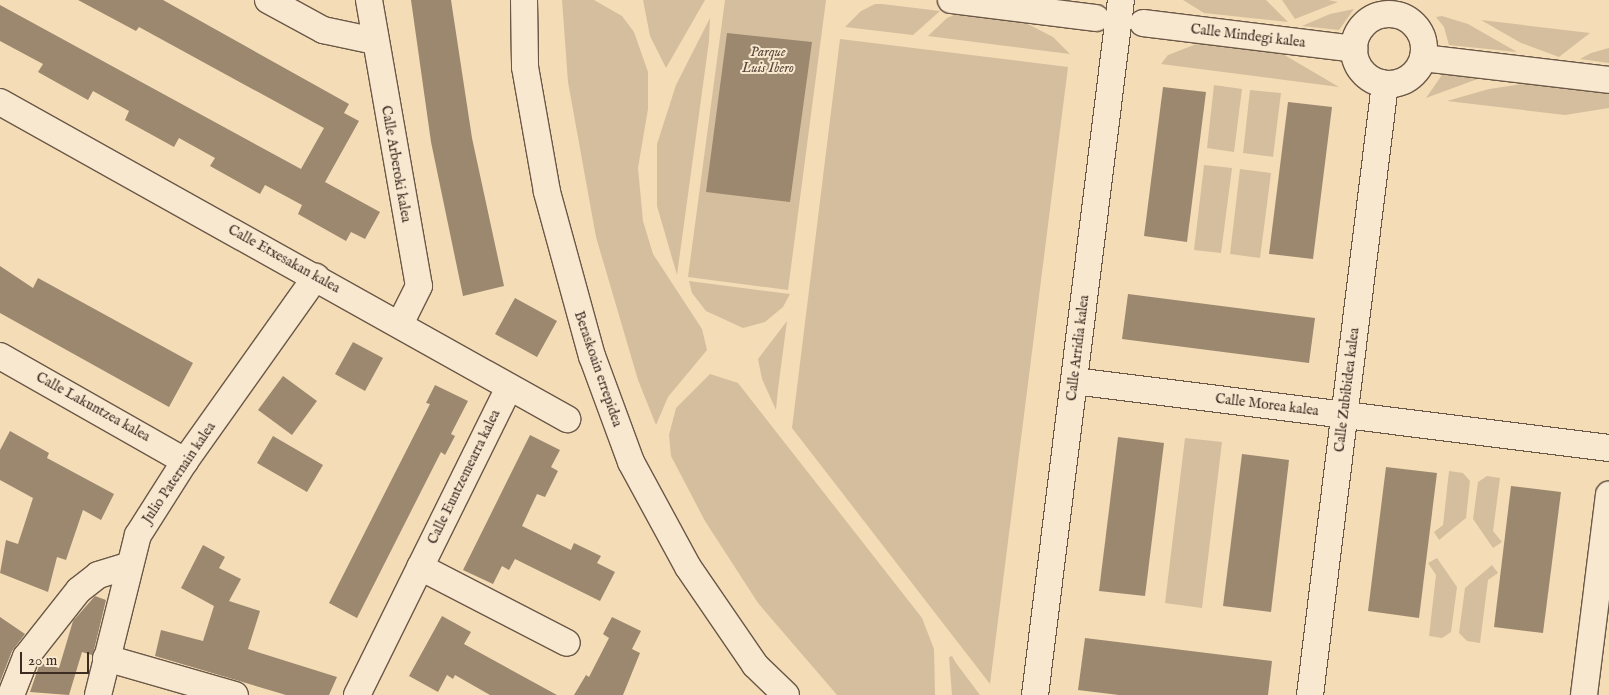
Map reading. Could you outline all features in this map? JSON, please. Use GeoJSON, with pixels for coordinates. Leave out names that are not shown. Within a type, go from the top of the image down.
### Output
{"type":"FeatureCollection","features":[{"type":"Feature","properties":{"kind":"street"},"geometry":{"type":"LineString","coordinates":[[268,0],[323,30],[375,41]]}},
{"type":"Feature","properties":{"kind":"street","name":"Calle Arberoki kalea"},"geometry":{"type":"LineString","coordinates":[[369,0],[419,286],[400,324]]}},
{"type":"Feature","properties":{"kind":"street","name":"Beraskoain errepidea"},"geometry":{"type":"LineString","coordinates":[[524,0],[525,67],[547,192],[592,356],[631,462],[688,567],[755,665],[786,695]]}},
{"type":"Feature","properties":{"kind":"street"},"geometry":{"type":"LineString","coordinates":[[951,0],[1096,18]]}},
{"type":"Feature","properties":{"kind":"street","name":"Calle Arridia kalea"},"geometry":{"type":"LineString","coordinates":[[1035,695],[1121,0]]}},
{"type":"Feature","properties":{"kind":"street"},"geometry":{"type":"LineString","coordinates":[[1395,8],[1416,26],[1424,47],[1423,58],[1413,75],[1395,84],[1385,84],[1366,76],[1354,49],[1363,26],[1372,18],[1395,8]]}},
{"type":"Feature","properties":{"kind":"street","name":"Calle Mindegi kalea"},"geometry":{"type":"LineString","coordinates":[[1143,24],[1354,49]]}},
{"type":"Feature","properties":{"kind":"street"},"geometry":{"type":"LineString","coordinates":[[1423,58],[1609,80]]}},
{"type":"Feature","properties":{"kind":"street","name":"Calle Zubibidea kalea"},"geometry":{"type":"LineString","coordinates":[[1310,695],[1385,84]]}},
{"type":"Feature","properties":{"kind":"street","name":"Calle Etxesakan kalea"},"geometry":{"type":"LineString","coordinates":[[0,102],[567,419]]}},
{"type":"Feature","properties":{"kind":"street","name":"Julio Paternain kalea"},"geometry":{"type":"LineString","coordinates":[[98,695],[128,566],[138,534],[185,461],[316,277]]}},
{"type":"Feature","properties":{"kind":"street","name":"Calle Lakuntzea kalea"},"geometry":{"type":"LineString","coordinates":[[0,356],[185,461]]}},
{"type":"Feature","properties":{"kind":"street","name":"Calle Morea kalea"},"geometry":{"type":"LineString","coordinates":[[1074,381],[1609,448]]}},
{"type":"Feature","properties":{"kind":"street","name":"Calle Euntzemearra kalea"},"geometry":{"type":"LineString","coordinates":[[356,695],[509,387]]}},
{"type":"Feature","properties":{"kind":"street"},"geometry":{"type":"LineString","coordinates":[[1584,695],[1609,495]]}},
{"type":"Feature","properties":{"kind":"street"},"geometry":{"type":"LineString","coordinates":[[11,695],[26,657],[79,590],[98,575],[128,566]]}},
{"type":"Feature","properties":{"kind":"street"},"geometry":{"type":"LineString","coordinates":[[420,567],[567,643]]}},
{"type":"Feature","properties":{"kind":"street"},"geometry":{"type":"LineString","coordinates":[[106,658],[235,695]]}},
{"type":"Feature","properties":{"kind":"green space"},"geometry":{"type":"Polygon","coordinates":[[[562,0],[594,0],[622,16],[634,32],[648,72],[648,109],[638,168],[643,221],[653,254],[702,329],[707,350],[668,397],[656,425],[638,380],[596,237],[568,82],[562,0]]]}},
{"type":"Feature","properties":{"kind":"green space"},"geometry":{"type":"Polygon","coordinates":[[[643,0],[705,0],[666,68],[650,36],[643,0]]]}},
{"type":"Feature","properties":{"kind":"green space","name":"Parque Luis Ibero"},"geometry":{"type":"Polygon","coordinates":[[[725,0],[826,0],[788,290],[688,277],[725,0]]]}},
{"type":"Feature","properties":{"kind":"green space"},"geometry":{"type":"Polygon","coordinates":[[[1183,0],[1266,0],[1288,22],[1204,13],[1183,0]]]}},
{"type":"Feature","properties":{"kind":"green space"},"geometry":{"type":"Polygon","coordinates":[[[1282,0],[1328,0],[1338,2],[1295,19],[1282,0]]]}},
{"type":"Feature","properties":{"kind":"green space"},"geometry":{"type":"Polygon","coordinates":[[[875,4],[940,11],[913,35],[845,27],[861,11],[875,4]]]}},
{"type":"Feature","properties":{"kind":"green space"},"geometry":{"type":"Polygon","coordinates":[[[1354,9],[1339,30],[1302,26],[1330,14],[1354,9]]]}},
{"type":"Feature","properties":{"kind":"green space"},"geometry":{"type":"Polygon","coordinates":[[[959,13],[1024,22],[1053,37],[1070,54],[928,36],[947,18],[959,13]]]}},
{"type":"Feature","properties":{"kind":"green space"},"geometry":{"type":"Polygon","coordinates":[[[1442,16],[1468,24],[1517,52],[1449,45],[1444,27],[1436,17],[1442,16]]]}},
{"type":"Feature","properties":{"kind":"green space"},"geometry":{"type":"Polygon","coordinates":[[[710,18],[709,41],[677,275],[657,206],[657,144],[676,85],[710,18]]]}},
{"type":"Feature","properties":{"kind":"green space"},"geometry":{"type":"Polygon","coordinates":[[[1481,20],[1590,33],[1559,57],[1521,43],[1481,20]]]}},
{"type":"Feature","properties":{"kind":"green space"},"geometry":{"type":"Polygon","coordinates":[[[840,39],[1068,67],[990,684],[792,428],[840,39]]]}},
{"type":"Feature","properties":{"kind":"green space"},"geometry":{"type":"Polygon","coordinates":[[[1199,43],[1281,53],[1339,87],[1161,64],[1168,55],[1199,43]]]}},
{"type":"Feature","properties":{"kind":"green space"},"geometry":{"type":"Polygon","coordinates":[[[1609,48],[1609,63],[1580,59],[1591,53],[1609,48]]]}},
{"type":"Feature","properties":{"kind":"green space"},"geometry":{"type":"Polygon","coordinates":[[[1444,72],[1454,75],[1483,77],[1426,98],[1444,72]]]}},
{"type":"Feature","properties":{"kind":"green space"},"geometry":{"type":"Polygon","coordinates":[[[1530,83],[1609,93],[1609,108],[1565,115],[1447,101],[1489,89],[1530,83]]]}},
{"type":"Feature","properties":{"kind":"green space"},"geometry":{"type":"Polygon","coordinates":[[[1214,85],[1242,89],[1234,152],[1207,148],[1214,85]]]}},
{"type":"Feature","properties":{"kind":"green space"},"geometry":{"type":"Polygon","coordinates":[[[1250,90],[1281,93],[1273,157],[1243,153],[1250,90]]]}},
{"type":"Feature","properties":{"kind":"green space"},"geometry":{"type":"Polygon","coordinates":[[[1204,165],[1232,168],[1221,253],[1194,250],[1204,165]]]}},
{"type":"Feature","properties":{"kind":"green space"},"geometry":{"type":"Polygon","coordinates":[[[1240,169],[1271,173],[1260,258],[1230,254],[1240,169]]]}},
{"type":"Feature","properties":{"kind":"green space"},"geometry":{"type":"Polygon","coordinates":[[[689,281],[790,294],[783,307],[765,322],[743,328],[706,311],[692,293],[689,281]]]}},
{"type":"Feature","properties":{"kind":"green space"},"geometry":{"type":"Polygon","coordinates":[[[787,321],[776,410],[762,379],[758,359],[787,321]]]}},
{"type":"Feature","properties":{"kind":"green space"},"geometry":{"type":"Polygon","coordinates":[[[710,374],[738,383],[922,618],[934,649],[935,695],[837,695],[758,603],[705,521],[671,456],[669,435],[676,408],[710,374]]]}},
{"type":"Feature","properties":{"kind":"green space"},"geometry":{"type":"Polygon","coordinates":[[[1185,438],[1222,442],[1202,608],[1165,603],[1185,438]]]}},
{"type":"Feature","properties":{"kind":"green space"},"geometry":{"type":"Polygon","coordinates":[[[1449,471],[1463,473],[1470,481],[1466,518],[1439,540],[1434,532],[1443,525],[1449,471]]]}},
{"type":"Feature","properties":{"kind":"green space"},"geometry":{"type":"Polygon","coordinates":[[[1487,476],[1500,478],[1493,531],[1502,542],[1493,548],[1473,519],[1478,482],[1487,476]]]}},
{"type":"Feature","properties":{"kind":"green space"},"geometry":{"type":"Polygon","coordinates":[[[1437,558],[1457,587],[1451,632],[1442,638],[1429,636],[1436,575],[1428,563],[1437,558]]]}},
{"type":"Feature","properties":{"kind":"green space"},"geometry":{"type":"Polygon","coordinates":[[[1492,565],[1498,573],[1488,580],[1480,643],[1467,641],[1459,633],[1465,588],[1492,565]]]}},
{"type":"Feature","properties":{"kind":"green space"},"geometry":{"type":"Polygon","coordinates":[[[952,656],[980,695],[952,695],[949,657],[952,656]]]}},
{"type":"Feature","properties":{"kind":"building"},"geometry":{"type":"Polygon","coordinates":[[[78,0],[163,0],[349,104],[344,113],[359,121],[325,182],[380,212],[365,239],[351,232],[346,241],[298,214],[302,205],[265,185],[260,194],[210,166],[215,158],[179,138],[174,147],[125,120],[129,111],[93,91],[88,100],[38,72],[43,64],[0,41],[0,5],[301,169],[324,128],[139,27],[136,31],[78,0]]]}},
{"type":"Feature","properties":{"kind":"building"},"geometry":{"type":"Polygon","coordinates":[[[411,0],[451,0],[472,138],[504,286],[463,296],[431,142],[411,0]]]}},
{"type":"Feature","properties":{"kind":"building"},"geometry":{"type":"Polygon","coordinates":[[[727,33],[812,42],[790,202],[706,192],[727,33]]]}},
{"type":"Feature","properties":{"kind":"building"},"geometry":{"type":"Polygon","coordinates":[[[1163,87],[1206,92],[1187,242],[1144,236],[1163,87]]]}},
{"type":"Feature","properties":{"kind":"building"},"geometry":{"type":"Polygon","coordinates":[[[1288,102],[1332,107],[1313,259],[1269,254],[1288,102]]]}},
{"type":"Feature","properties":{"kind":"building"},"geometry":{"type":"Polygon","coordinates":[[[0,266],[33,288],[38,278],[193,363],[169,407],[0,313],[0,266]]]}},
{"type":"Feature","properties":{"kind":"building"},"geometry":{"type":"Polygon","coordinates":[[[1128,294],[1315,318],[1309,363],[1122,339],[1128,294]]]}},
{"type":"Feature","properties":{"kind":"building"},"geometry":{"type":"Polygon","coordinates":[[[515,298],[557,321],[537,357],[495,334],[515,298]]]}},
{"type":"Feature","properties":{"kind":"building"},"geometry":{"type":"Polygon","coordinates":[[[353,342],[383,358],[365,391],[335,374],[353,342]]]}},
{"type":"Feature","properties":{"kind":"building"},"geometry":{"type":"Polygon","coordinates":[[[283,376],[317,401],[292,435],[258,410],[283,376]]]}},
{"type":"Feature","properties":{"kind":"building"},"geometry":{"type":"Polygon","coordinates":[[[435,385],[468,401],[451,434],[455,436],[445,455],[441,452],[357,618],[329,603],[430,404],[426,403],[435,385]]]}},
{"type":"Feature","properties":{"kind":"building"},"geometry":{"type":"Polygon","coordinates":[[[10,431],[49,453],[47,458],[114,494],[101,520],[83,510],[66,560],[57,557],[48,592],[0,573],[6,540],[18,544],[33,498],[0,480],[0,450],[10,431]]]}},
{"type":"Feature","properties":{"kind":"building"},"geometry":{"type":"Polygon","coordinates":[[[530,435],[560,450],[551,467],[558,471],[545,497],[537,494],[522,526],[571,550],[574,543],[601,556],[597,563],[615,572],[600,601],[515,559],[509,570],[502,566],[493,584],[463,570],[530,435]]]}},
{"type":"Feature","properties":{"kind":"building"},"geometry":{"type":"Polygon","coordinates":[[[273,436],[323,465],[307,492],[257,463],[273,436]]]}},
{"type":"Feature","properties":{"kind":"building"},"geometry":{"type":"Polygon","coordinates":[[[1118,437],[1164,443],[1145,596],[1099,591],[1118,437]]]}},
{"type":"Feature","properties":{"kind":"building"},"geometry":{"type":"Polygon","coordinates":[[[1242,454],[1289,460],[1271,612],[1223,606],[1242,454]]]}},
{"type":"Feature","properties":{"kind":"building"},"geometry":{"type":"Polygon","coordinates":[[[1386,467],[1437,473],[1419,618],[1368,611],[1386,467]]]}},
{"type":"Feature","properties":{"kind":"building"},"geometry":{"type":"Polygon","coordinates":[[[1511,486],[1561,492],[1543,633],[1494,627],[1511,486]]]}},
{"type":"Feature","properties":{"kind":"building"},"geometry":{"type":"Polygon","coordinates":[[[203,545],[225,557],[219,568],[241,579],[229,601],[260,611],[248,649],[337,677],[329,695],[286,695],[155,656],[161,630],[203,641],[214,606],[181,588],[203,545]]]}},
{"type":"Feature","properties":{"kind":"building"},"geometry":{"type":"Polygon","coordinates":[[[95,596],[106,600],[94,650],[92,655],[82,652],[69,695],[30,692],[40,663],[59,668],[73,621],[95,596]]]}},
{"type":"Feature","properties":{"kind":"building"},"geometry":{"type":"Polygon","coordinates":[[[442,616],[471,632],[464,644],[557,695],[490,695],[455,675],[453,679],[447,675],[438,692],[409,676],[442,616]]]}},
{"type":"Feature","properties":{"kind":"building"},"geometry":{"type":"Polygon","coordinates":[[[0,617],[25,634],[12,651],[0,682],[0,617]]]}},
{"type":"Feature","properties":{"kind":"building"},"geometry":{"type":"Polygon","coordinates":[[[612,617],[641,631],[632,649],[640,653],[623,695],[574,695],[586,675],[589,677],[609,638],[603,634],[612,617]]]}},
{"type":"Feature","properties":{"kind":"building"},"geometry":{"type":"Polygon","coordinates":[[[1085,638],[1272,661],[1268,695],[1119,695],[1078,690],[1085,638]]]}}]}
